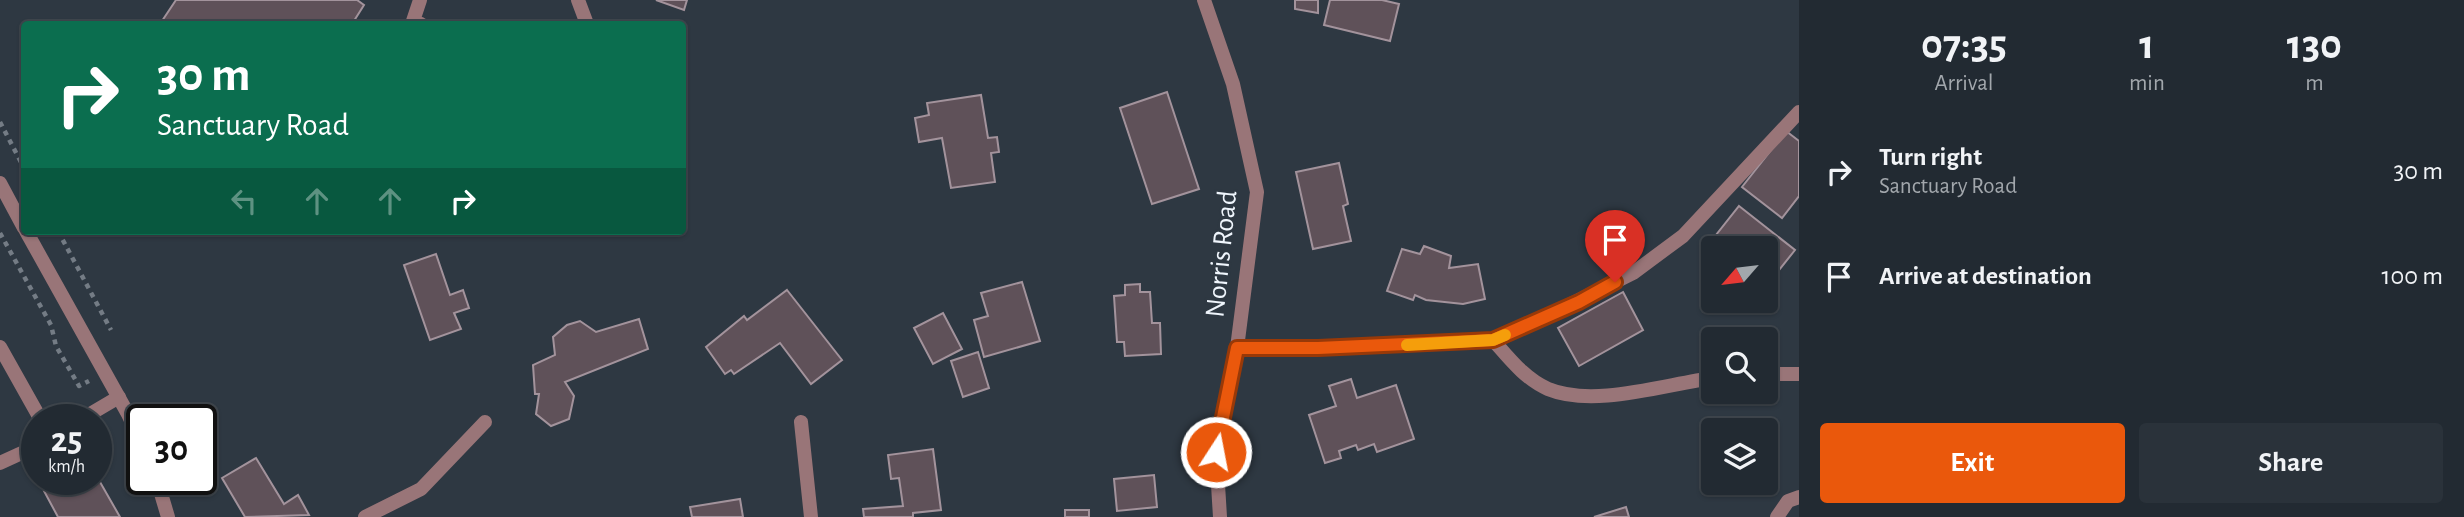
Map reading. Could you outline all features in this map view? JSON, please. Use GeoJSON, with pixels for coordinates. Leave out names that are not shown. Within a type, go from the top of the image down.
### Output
{"type":"FeatureCollection","features":[{"type":"Feature","properties":{"kind":"street"},"geometry":{"type":"LineString","coordinates":[[413,21],[420,0]]}},
{"type":"Feature","properties":{"kind":"street"},"geometry":{"type":"LineString","coordinates":[[578,0],[586,21]]}},
{"type":"Feature","properties":{"kind":"street","name":"Norris Road"},"geometry":{"type":"LineString","coordinates":[[1204,0],[1233,84],[1257,192],[1237,348],[1216,452],[1220,517]]}},
{"type":"Feature","properties":{"kind":"street"},"geometry":{"type":"LineString","coordinates":[[1237,348],[1318,348],[1493,340],[1590,296],[1633,273],[1683,236],[1799,112]]}},
{"type":"Feature","properties":{"kind":"street"},"geometry":{"type":"LineString","coordinates":[[0,184],[21,222]]}},
{"type":"Feature","properties":{"kind":"street"},"geometry":{"type":"LineString","coordinates":[[28,235],[126,411]]}},
{"type":"Feature","properties":{"kind":"street"},"geometry":{"type":"LineString","coordinates":[[1493,340],[1522,373],[1550,390],[1598,396],[1701,379]]}},
{"type":"Feature","properties":{"kind":"street"},"geometry":{"type":"LineString","coordinates":[[0,347],[32,404]]}},
{"type":"Feature","properties":{"kind":"street"},"geometry":{"type":"LineString","coordinates":[[1778,374],[1799,374]]}},
{"type":"Feature","properties":{"kind":"street"},"geometry":{"type":"LineString","coordinates":[[107,404],[119,397]]}},
{"type":"Feature","properties":{"kind":"street"},"geometry":{"type":"LineString","coordinates":[[365,517],[421,489],[485,422]]}},
{"type":"Feature","properties":{"kind":"street"},"geometry":{"type":"LineString","coordinates":[[801,422],[811,517]]}},
{"type":"Feature","properties":{"kind":"street"},"geometry":{"type":"LineString","coordinates":[[0,463],[21,453]]}},
{"type":"Feature","properties":{"kind":"street"},"geometry":{"type":"LineString","coordinates":[[162,495],[169,517]]}},
{"type":"Feature","properties":{"kind":"street"},"geometry":{"type":"LineString","coordinates":[[1777,517],[1788,501],[1799,497]]}},
{"type":"Feature","properties":{"kind":"path"},"geometry":{"type":"LineString","coordinates":[[0,122],[21,162]]}},
{"type":"Feature","properties":{"kind":"path"},"geometry":{"type":"LineString","coordinates":[[0,233],[51,325],[56,346],[79,386],[105,372]]}},
{"type":"Feature","properties":{"kind":"path"},"geometry":{"type":"LineString","coordinates":[[60,235],[111,330]]}},
{"type":"Feature","properties":{"kind":"building"},"geometry":{"type":"Polygon","coordinates":[[[176,0],[357,0],[364,5],[354,21],[162,21],[176,0]]]}},
{"type":"Feature","properties":{"kind":"building"},"geometry":{"type":"Polygon","coordinates":[[[656,0],[687,0],[684,10],[656,0]]]}},
{"type":"Feature","properties":{"kind":"building"},"geometry":{"type":"Polygon","coordinates":[[[1295,0],[1318,0],[1318,13],[1295,9],[1295,0]]]}},
{"type":"Feature","properties":{"kind":"building"},"geometry":{"type":"Polygon","coordinates":[[[1330,0],[1382,0],[1399,4],[1390,41],[1324,25],[1330,0]]]}},
{"type":"Feature","properties":{"kind":"building"},"geometry":{"type":"Polygon","coordinates":[[[1167,92],[1199,189],[1152,204],[1120,108],[1167,92]]]}},
{"type":"Feature","properties":{"kind":"building"},"geometry":{"type":"Polygon","coordinates":[[[981,95],[988,138],[997,137],[999,152],[991,153],[995,182],[951,188],[942,138],[919,142],[915,118],[929,115],[927,103],[981,95]]]}},
{"type":"Feature","properties":{"kind":"building"},"geometry":{"type":"Polygon","coordinates":[[[1786,131],[1799,141],[1799,196],[1782,218],[1742,187],[1786,131]]]}},
{"type":"Feature","properties":{"kind":"building"},"geometry":{"type":"Polygon","coordinates":[[[1339,163],[1348,204],[1343,206],[1351,241],[1313,249],[1296,172],[1339,163]]]}},
{"type":"Feature","properties":{"kind":"building"},"geometry":{"type":"Polygon","coordinates":[[[1739,206],[1777,236],[1715,236],[1739,206]]]}},
{"type":"Feature","properties":{"kind":"building"},"geometry":{"type":"Polygon","coordinates":[[[1778,237],[1795,250],[1778,271],[1778,237]]]}},
{"type":"Feature","properties":{"kind":"building"},"geometry":{"type":"Polygon","coordinates":[[[1424,246],[1451,256],[1449,268],[1478,264],[1485,299],[1463,304],[1426,300],[1415,295],[1413,300],[1387,291],[1402,249],[1420,254],[1424,246]]]}},
{"type":"Feature","properties":{"kind":"building"},"geometry":{"type":"Polygon","coordinates":[[[436,254],[450,295],[463,290],[469,308],[454,313],[461,329],[430,340],[404,265],[436,254]]]}},
{"type":"Feature","properties":{"kind":"building"},"geometry":{"type":"Polygon","coordinates":[[[1022,282],[1040,341],[984,357],[974,320],[988,316],[981,293],[1022,282]]]}},
{"type":"Feature","properties":{"kind":"building"},"geometry":{"type":"Polygon","coordinates":[[[1140,284],[1140,292],[1150,292],[1152,323],[1160,323],[1161,354],[1125,356],[1124,342],[1117,342],[1114,296],[1125,295],[1125,285],[1140,284]]]}},
{"type":"Feature","properties":{"kind":"building"},"geometry":{"type":"Polygon","coordinates":[[[787,290],[842,360],[811,384],[780,343],[734,374],[731,370],[725,374],[706,347],[744,316],[747,320],[787,290]]]}},
{"type":"Feature","properties":{"kind":"building"},"geometry":{"type":"Polygon","coordinates":[[[1623,292],[1643,330],[1579,366],[1558,328],[1623,292]]]}},
{"type":"Feature","properties":{"kind":"building"},"geometry":{"type":"Polygon","coordinates":[[[943,313],[962,349],[933,364],[914,328],[943,313]]]}},
{"type":"Feature","properties":{"kind":"building"},"geometry":{"type":"Polygon","coordinates":[[[639,319],[648,349],[565,382],[574,396],[569,419],[551,426],[536,414],[539,394],[535,394],[533,365],[555,355],[553,337],[567,325],[580,321],[596,332],[639,319]]]}},
{"type":"Feature","properties":{"kind":"building"},"geometry":{"type":"Polygon","coordinates":[[[978,352],[989,388],[963,397],[951,361],[978,352]]]}},
{"type":"Feature","properties":{"kind":"building"},"geometry":{"type":"Polygon","coordinates":[[[1351,379],[1357,398],[1396,385],[1414,439],[1377,452],[1374,444],[1358,450],[1356,445],[1339,451],[1341,458],[1325,463],[1309,415],[1336,406],[1329,386],[1351,379]]]}},
{"type":"Feature","properties":{"kind":"building"},"geometry":{"type":"Polygon","coordinates":[[[933,449],[941,510],[913,513],[913,517],[864,517],[863,509],[903,506],[899,478],[891,479],[888,455],[933,449]]]}},
{"type":"Feature","properties":{"kind":"building"},"geometry":{"type":"Polygon","coordinates":[[[256,458],[284,504],[298,495],[309,515],[245,517],[222,478],[256,458]]]}},
{"type":"Feature","properties":{"kind":"building"},"geometry":{"type":"Polygon","coordinates":[[[1154,475],[1157,507],[1117,511],[1114,479],[1154,475]]]}},
{"type":"Feature","properties":{"kind":"building"},"geometry":{"type":"Polygon","coordinates":[[[46,495],[107,495],[120,517],[58,517],[46,495]]]}},
{"type":"Feature","properties":{"kind":"building"},"geometry":{"type":"Polygon","coordinates":[[[740,499],[743,517],[692,517],[690,507],[740,499]]]}},
{"type":"Feature","properties":{"kind":"building"},"geometry":{"type":"Polygon","coordinates":[[[1626,507],[1629,517],[1594,517],[1626,507]]]}},
{"type":"Feature","properties":{"kind":"building"},"geometry":{"type":"Polygon","coordinates":[[[1065,510],[1089,510],[1089,517],[1065,517],[1065,510]]]}},
{"type":"Feature","properties":{"kind":"slow traffic"},"geometry":{"type":"LineString","coordinates":[[1407,345],[1493,340],[1505,335]]}},
{"type":"Feature","properties":{"kind":"route"},"geometry":{"type":"LineString","coordinates":[[1216,452],[1237,348],[1318,348],[1493,340],[1579,302],[1615,282]]}}]}
